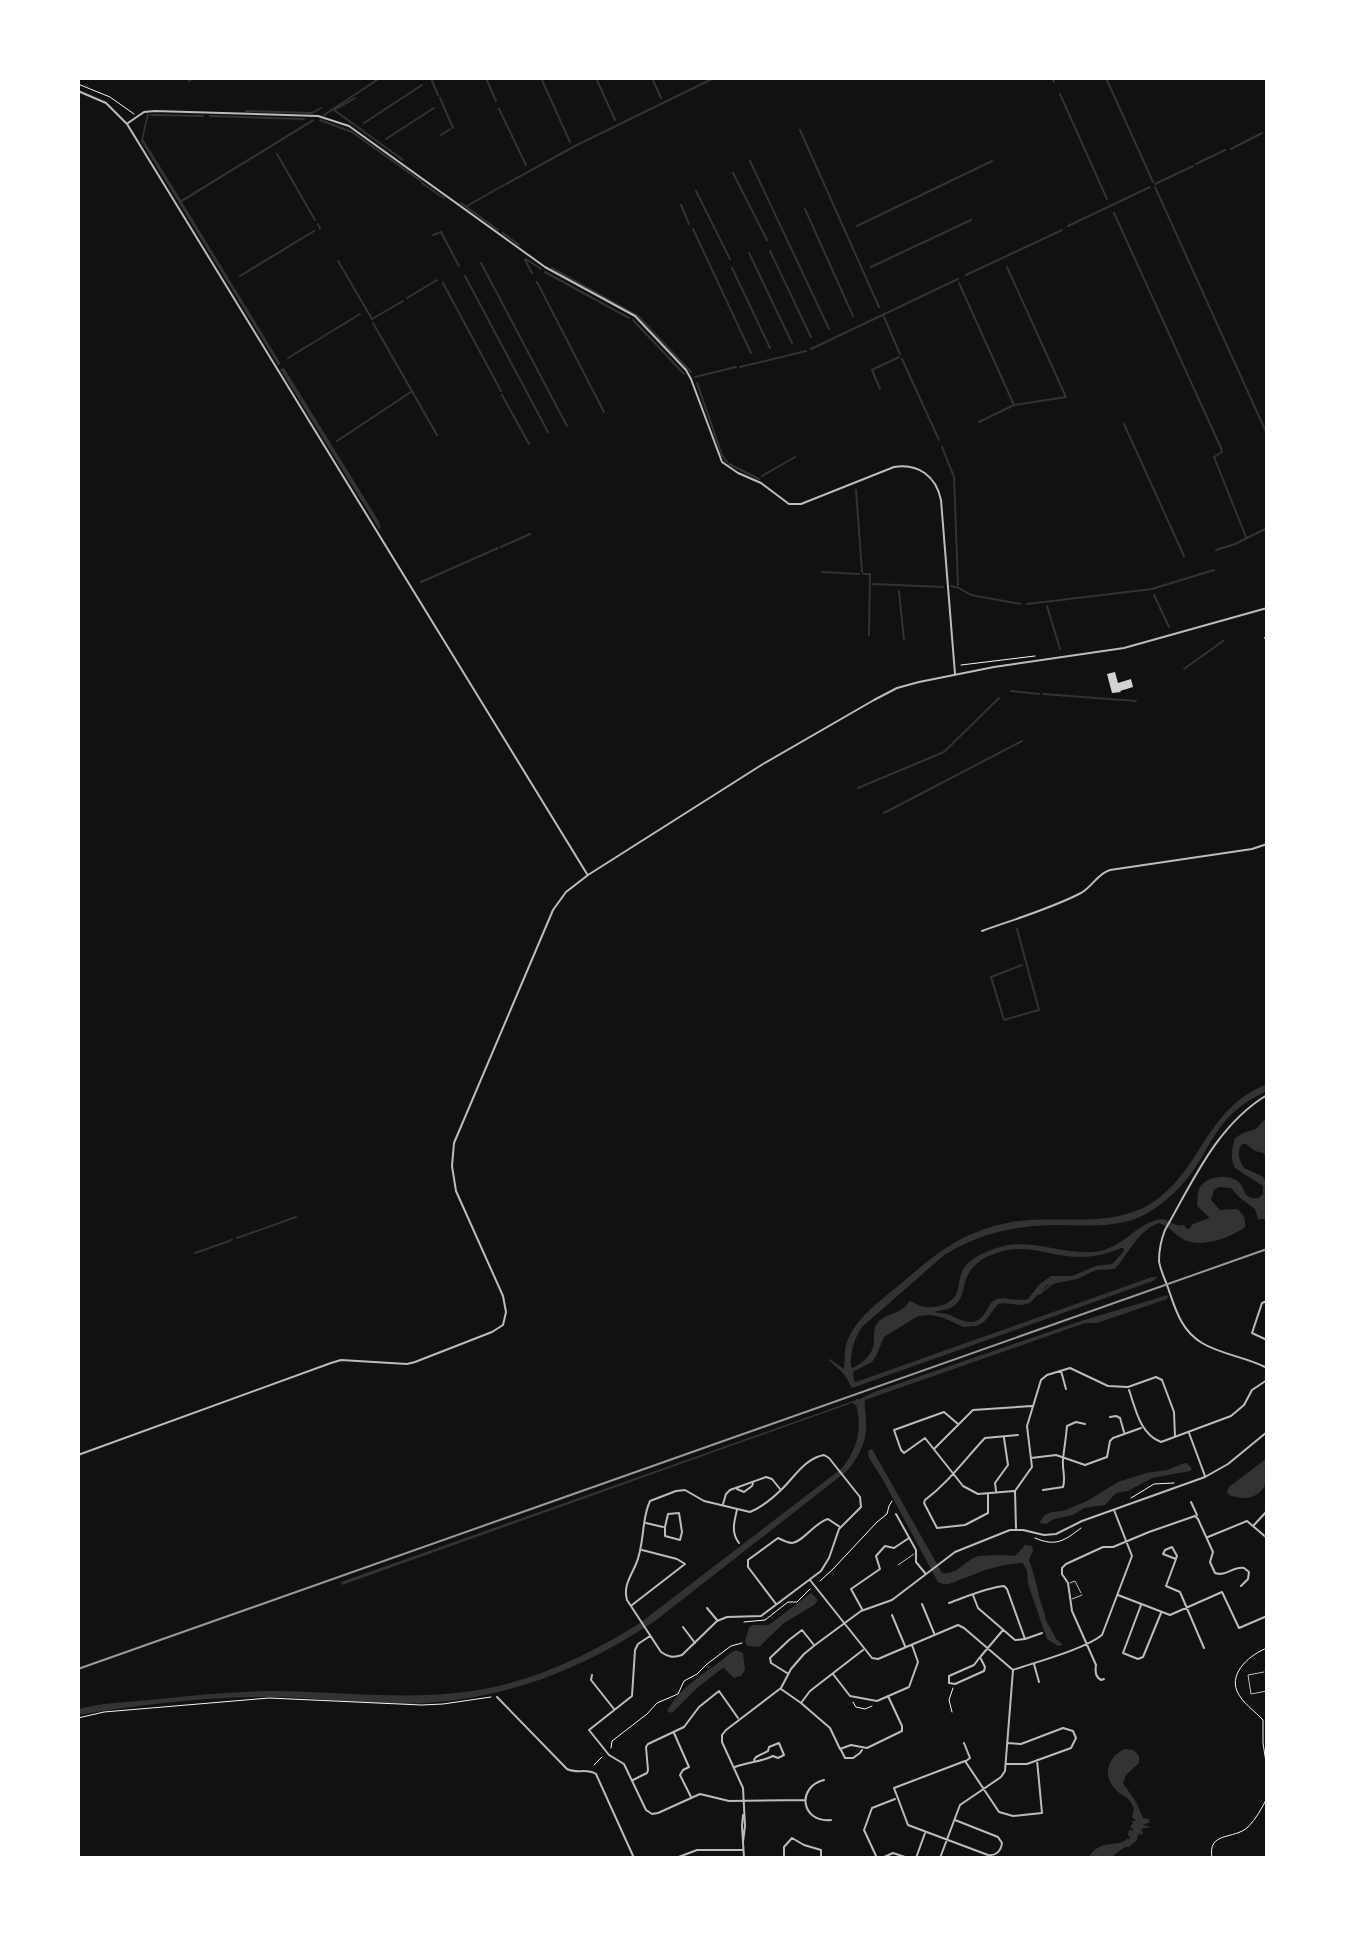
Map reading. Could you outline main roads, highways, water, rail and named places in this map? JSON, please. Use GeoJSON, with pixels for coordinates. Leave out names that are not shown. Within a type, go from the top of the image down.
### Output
{"type":"FeatureCollection","features":[{"type":"Feature","properties":{"kind":"waterway"},"geometry":{"type":"LineString","coordinates":[[189,81],[194,78]]}},
{"type":"Feature","properties":{"kind":"waterway"},"geometry":{"type":"LineString","coordinates":[[324,115],[380,78]]}},
{"type":"Feature","properties":{"kind":"waterway"},"geometry":{"type":"LineString","coordinates":[[431,78],[438,95]]}},
{"type":"Feature","properties":{"kind":"waterway"},"geometry":{"type":"LineString","coordinates":[[486,78],[496,101]]}},
{"type":"Feature","properties":{"kind":"waterway"},"geometry":{"type":"LineString","coordinates":[[541,78],[570,142]]}},
{"type":"Feature","properties":{"kind":"waterway"},"geometry":{"type":"LineString","coordinates":[[596,78],[615,120]]}},
{"type":"Feature","properties":{"kind":"waterway"},"geometry":{"type":"LineString","coordinates":[[652,78],[661,98]]}},
{"type":"Feature","properties":{"kind":"waterway"},"geometry":{"type":"LineString","coordinates":[[506,184],[575,146],[714,78]]}},
{"type":"Feature","properties":{"kind":"waterway"},"geometry":{"type":"LineString","coordinates":[[1052,78],[1054,82]]}},
{"type":"Feature","properties":{"kind":"waterway"},"geometry":{"type":"LineString","coordinates":[[1106,78],[1153,182]]}},
{"type":"Feature","properties":{"kind":"waterway"},"geometry":{"type":"LineString","coordinates":[[364,123],[422,85]]}},
{"type":"Feature","properties":{"kind":"waterway"},"geometry":{"type":"LineString","coordinates":[[1060,94],[1107,199]]}},
{"type":"Feature","properties":{"kind":"waterway"},"geometry":{"type":"LineString","coordinates":[[355,98],[334,110],[403,160]]}},
{"type":"Feature","properties":{"kind":"waterway"},"geometry":{"type":"LineString","coordinates":[[440,98],[453,128]]}},
{"type":"Feature","properties":{"kind":"waterway"},"geometry":{"type":"LineString","coordinates":[[246,111],[312,113],[321,108]]}},
{"type":"Feature","properties":{"kind":"waterway"},"geometry":{"type":"LineString","coordinates":[[386,139],[434,108]]}},
{"type":"Feature","properties":{"kind":"waterway"},"geometry":{"type":"LineString","coordinates":[[499,109],[526,165]]}},
{"type":"Feature","properties":{"kind":"waterway"},"geometry":{"type":"LineString","coordinates":[[151,115],[203,116]]}},
{"type":"Feature","properties":{"kind":"waterway"},"geometry":{"type":"LineString","coordinates":[[210,116],[304,119]]}},
{"type":"Feature","properties":{"kind":"waterway"},"geometry":{"type":"LineString","coordinates":[[320,120],[352,132],[421,181]]}},
{"type":"Feature","properties":{"kind":"waterway"},"geometry":{"type":"LineString","coordinates":[[441,135],[450,129]]}},
{"type":"Feature","properties":{"kind":"waterway"},"geometry":{"type":"LineString","coordinates":[[800,130],[879,307]]}},
{"type":"Feature","properties":{"kind":"waterway"},"geometry":{"type":"LineString","coordinates":[[1231,149],[1262,133]]}},
{"type":"Feature","properties":{"kind":"waterway"},"geometry":{"type":"LineString","coordinates":[[1196,164],[1225,150]]}},
{"type":"Feature","properties":{"kind":"waterway"},"geometry":{"type":"LineString","coordinates":[[277,154],[315,220]]}},
{"type":"Feature","properties":{"kind":"waterway"},"geometry":{"type":"LineString","coordinates":[[750,161],[829,329]]}},
{"type":"Feature","properties":{"kind":"waterway"},"geometry":{"type":"LineString","coordinates":[[857,226],[992,161]]}},
{"type":"Feature","properties":{"kind":"waterway"},"geometry":{"type":"LineString","coordinates":[[1155,184],[1193,166]]}},
{"type":"Feature","properties":{"kind":"waterway"},"geometry":{"type":"LineString","coordinates":[[733,173],[767,240]]}},
{"type":"Feature","properties":{"kind":"waterway"},"geometry":{"type":"LineString","coordinates":[[422,183],[435,192]]}},
{"type":"Feature","properties":{"kind":"waterway"},"geometry":{"type":"LineString","coordinates":[[467,206],[504,185]]}},
{"type":"Feature","properties":{"kind":"waterway"},"geometry":{"type":"LineString","coordinates":[[1068,226],[1150,187]]}},
{"type":"Feature","properties":{"kind":"waterway"},"geometry":{"type":"LineString","coordinates":[[1155,187],[1267,434]]}},
{"type":"Feature","properties":{"kind":"waterway"},"geometry":{"type":"LineString","coordinates":[[696,191],[730,259]]}},
{"type":"Feature","properties":{"kind":"waterway"},"geometry":{"type":"LineString","coordinates":[[436,193],[444,198]]}},
{"type":"Feature","properties":{"kind":"waterway"},"geometry":{"type":"LineString","coordinates":[[461,203],[498,230]]}},
{"type":"Feature","properties":{"kind":"waterway"},"geometry":{"type":"LineString","coordinates":[[681,205],[689,224]]}},
{"type":"Feature","properties":{"kind":"waterway"},"geometry":{"type":"LineString","coordinates":[[805,209],[853,316]]}},
{"type":"Feature","properties":{"kind":"waterway"},"geometry":{"type":"LineString","coordinates":[[1114,213],[1221,448],[1222,452],[1214,457],[1246,537]]}},
{"type":"Feature","properties":{"kind":"waterway"},"geometry":{"type":"LineString","coordinates":[[871,267],[971,220]]}},
{"type":"Feature","properties":{"kind":"waterway"},"geometry":{"type":"LineString","coordinates":[[318,224],[320,229]]}},
{"type":"Feature","properties":{"kind":"waterway"},"geometry":{"type":"LineString","coordinates":[[693,229],[751,353]]}},
{"type":"Feature","properties":{"kind":"waterway"},"geometry":{"type":"LineString","coordinates":[[966,275],[1062,230]]}},
{"type":"Feature","properties":{"kind":"waterway"},"geometry":{"type":"LineString","coordinates":[[240,276],[314,231]]}},
{"type":"Feature","properties":{"kind":"waterway"},"geometry":{"type":"LineString","coordinates":[[433,235],[441,232],[459,266]]}},
{"type":"Feature","properties":{"kind":"waterway"},"geometry":{"type":"LineString","coordinates":[[503,233],[519,245]]}},
{"type":"Feature","properties":{"kind":"waterway"},"geometry":{"type":"LineString","coordinates":[[770,251],[811,337]]}},
{"type":"Feature","properties":{"kind":"waterway"},"geometry":{"type":"LineString","coordinates":[[749,253],[792,343]]}},
{"type":"Feature","properties":{"kind":"waterway"},"geometry":{"type":"LineString","coordinates":[[526,259],[541,269]]}},
{"type":"Feature","properties":{"kind":"waterway"},"geometry":{"type":"LineString","coordinates":[[525,260],[532,273]]}},
{"type":"Feature","properties":{"kind":"waterway"},"geometry":{"type":"LineString","coordinates":[[338,261],[372,319],[403,301]]}},
{"type":"Feature","properties":{"kind":"waterway"},"geometry":{"type":"LineString","coordinates":[[481,263],[567,426]]}},
{"type":"Feature","properties":{"kind":"waterway"},"geometry":{"type":"LineString","coordinates":[[979,422],[1014,405],[1066,397],[1007,267]]}},
{"type":"Feature","properties":{"kind":"waterway"},"geometry":{"type":"LineString","coordinates":[[552,268],[638,316],[691,372]]}},
{"type":"Feature","properties":{"kind":"waterway"},"geometry":{"type":"LineString","coordinates":[[732,268],[770,348]]}},
{"type":"Feature","properties":{"kind":"waterway"},"geometry":{"type":"LineString","coordinates":[[545,272],[629,318]]}},
{"type":"Feature","properties":{"kind":"waterway"},"geometry":{"type":"LineString","coordinates":[[465,276],[548,432]]}},
{"type":"Feature","properties":{"kind":"waterway"},"geometry":{"type":"LineString","coordinates":[[811,349],[958,279]]}},
{"type":"Feature","properties":{"kind":"waterway"},"geometry":{"type":"LineString","coordinates":[[407,298],[437,280]]}},
{"type":"Feature","properties":{"kind":"waterway"},"geometry":{"type":"LineString","coordinates":[[537,282],[604,412]]}},
{"type":"Feature","properties":{"kind":"waterway"},"geometry":{"type":"LineString","coordinates":[[443,283],[501,391]]}},
{"type":"Feature","properties":{"kind":"waterway"},"geometry":{"type":"LineString","coordinates":[[959,283],[1014,405]]}},
{"type":"Feature","properties":{"kind":"waterway"},"geometry":{"type":"LineString","coordinates":[[288,358],[360,314]]}},
{"type":"Feature","properties":{"kind":"waterway"},"geometry":{"type":"LineString","coordinates":[[884,317],[900,354]]}},
{"type":"Feature","properties":{"kind":"waterway"},"geometry":{"type":"LineString","coordinates":[[633,320],[684,374]]}},
{"type":"Feature","properties":{"kind":"waterway"},"geometry":{"type":"LineString","coordinates":[[373,323],[437,435]]}},
{"type":"Feature","properties":{"kind":"waterway"},"geometry":{"type":"LineString","coordinates":[[740,367],[806,351]]}},
{"type":"Feature","properties":{"kind":"waterway"},"geometry":{"type":"LineString","coordinates":[[880,389],[872,370],[899,357]]}},
{"type":"Feature","properties":{"kind":"waterway"},"geometry":{"type":"LineString","coordinates":[[902,359],[939,440]]}},
{"type":"Feature","properties":{"kind":"waterway"},"geometry":{"type":"LineString","coordinates":[[695,377],[736,367]]}},
{"type":"Feature","properties":{"kind":"waterway"},"geometry":{"type":"LineString","coordinates":[[697,383],[727,462]]}},
{"type":"Feature","properties":{"kind":"waterway"},"geometry":{"type":"LineString","coordinates":[[337,441],[411,392]]}},
{"type":"Feature","properties":{"kind":"waterway"},"geometry":{"type":"LineString","coordinates":[[502,395],[529,444]]}},
{"type":"Feature","properties":{"kind":"waterway"},"geometry":{"type":"LineString","coordinates":[[1124,424],[1184,556]]}},
{"type":"Feature","properties":{"kind":"waterway"},"geometry":{"type":"LineString","coordinates":[[942,447],[954,477],[958,585]]}},
{"type":"Feature","properties":{"kind":"waterway"},"geometry":{"type":"LineString","coordinates":[[762,476],[795,457]]}},
{"type":"Feature","properties":{"kind":"waterway"},"geometry":{"type":"LineString","coordinates":[[729,464],[759,479]]}},
{"type":"Feature","properties":{"kind":"waterway"},"geometry":{"type":"LineString","coordinates":[[856,490],[862,572]]}},
{"type":"Feature","properties":{"kind":"waterway"},"geometry":{"type":"LineString","coordinates":[[1216,550],[1267,528]]}},
{"type":"Feature","properties":{"kind":"waterway"},"geometry":{"type":"LineString","coordinates":[[501,547],[530,534]]}},
{"type":"Feature","properties":{"kind":"waterway"},"geometry":{"type":"LineString","coordinates":[[421,582],[498,548]]}},
{"type":"Feature","properties":{"kind":"waterway"},"geometry":{"type":"LineString","coordinates":[[1027,604],[1152,589],[1214,570]]}},
{"type":"Feature","properties":{"kind":"waterway"},"geometry":{"type":"LineString","coordinates":[[822,572],[859,574]]}},
{"type":"Feature","properties":{"kind":"waterway"},"geometry":{"type":"LineString","coordinates":[[863,574],[870,574],[869,635]]}},
{"type":"Feature","properties":{"kind":"waterway"},"geometry":{"type":"LineString","coordinates":[[873,584],[943,587]]}},
{"type":"Feature","properties":{"kind":"waterway"},"geometry":{"type":"LineString","coordinates":[[951,586],[971,595],[1021,604]]}},
{"type":"Feature","properties":{"kind":"waterway"},"geometry":{"type":"LineString","coordinates":[[899,591],[904,640]]}},
{"type":"Feature","properties":{"kind":"waterway"},"geometry":{"type":"LineString","coordinates":[[1154,595],[1169,627]]}},
{"type":"Feature","properties":{"kind":"waterway"},"geometry":{"type":"LineString","coordinates":[[1047,606],[1060,649]]}},
{"type":"Feature","properties":{"kind":"waterway"},"geometry":{"type":"LineString","coordinates":[[1184,669],[1223,641]]}},
{"type":"Feature","properties":{"kind":"waterway"},"geometry":{"type":"LineString","coordinates":[[1011,691],[1039,694]]}},
{"type":"Feature","properties":{"kind":"waterway"},"geometry":{"type":"LineString","coordinates":[[1043,694],[1136,701]]}},
{"type":"Feature","properties":{"kind":"waterway"},"geometry":{"type":"LineString","coordinates":[[858,788],[944,752],[999,698]]}},
{"type":"Feature","properties":{"kind":"waterway"},"geometry":{"type":"LineString","coordinates":[[884,813],[1022,741]]}},
{"type":"Feature","properties":{"kind":"waterway"},"geometry":{"type":"LineString","coordinates":[[1017,929],[1039,1010],[1004,1020],[991,977],[1022,965]]}},
{"type":"Feature","properties":{"kind":"waterway"},"geometry":{"type":"LineString","coordinates":[[237,1238],[296,1217]]}},
{"type":"Feature","properties":{"kind":"waterway"},"geometry":{"type":"LineString","coordinates":[[195,1253],[232,1240]]}},
{"type":"Feature","properties":{"kind":"waterway"},"geometry":{"type":"LineString","coordinates":[[1039,1294],[1053,1283]]}},
{"type":"Feature","properties":{"kind":"railway"},"geometry":{"type":"LineString","coordinates":[[78,1669],[1267,1249]]}}]}
